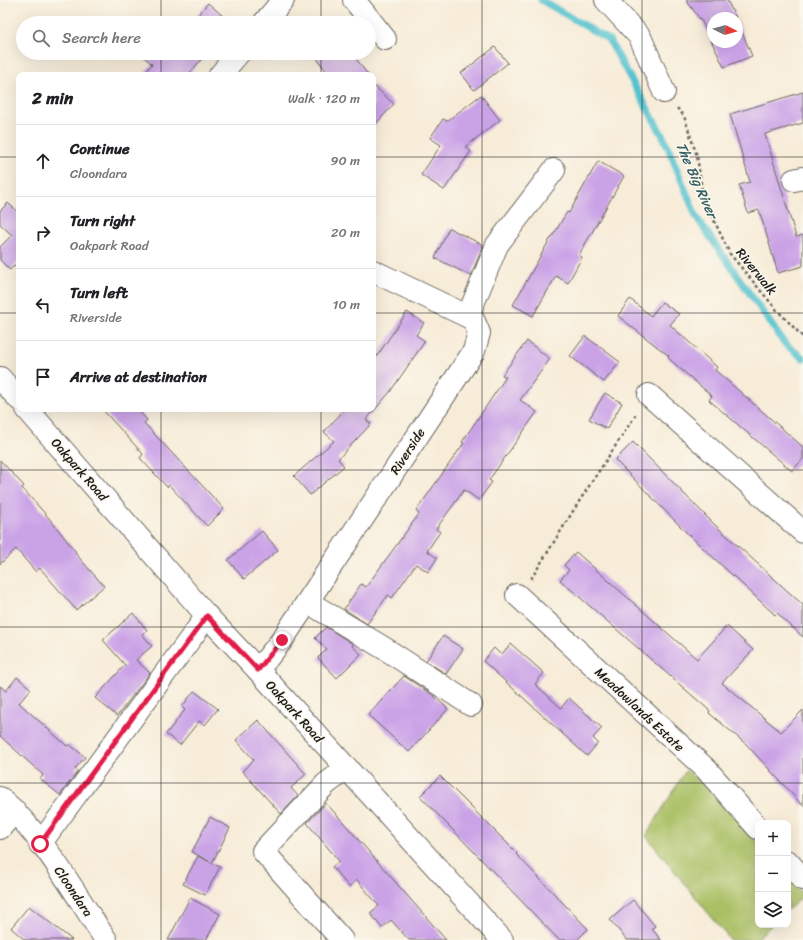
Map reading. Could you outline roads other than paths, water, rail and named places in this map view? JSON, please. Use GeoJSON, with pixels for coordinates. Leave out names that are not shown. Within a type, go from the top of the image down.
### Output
{"type":"FeatureCollection","features":[{"type":"Feature","properties":{"kind":"street"},"geometry":{"type":"LineString","coordinates":[[270,16],[284,0]]}},
{"type":"Feature","properties":{"kind":"street"},"geometry":{"type":"LineString","coordinates":[[354,0],[366,16]]}},
{"type":"Feature","properties":{"kind":"street"},"geometry":{"type":"LineString","coordinates":[[606,0],[640,37],[664,92]]}},
{"type":"Feature","properties":{"kind":"street"},"geometry":{"type":"LineString","coordinates":[[376,28],[385,40]]}},
{"type":"Feature","properties":{"kind":"street"},"geometry":{"type":"LineString","coordinates":[[223,72],[233,60]]}},
{"type":"Feature","properties":{"kind":"street"},"geometry":{"type":"LineString","coordinates":[[376,272],[468,316],[497,245],[554,170]]}},
{"type":"Feature","properties":{"kind":"street","name":"Riverside"},"geometry":{"type":"LineString","coordinates":[[258,670],[282,640],[308,602],[474,351],[478,333],[473,319],[468,316]]}},
{"type":"Feature","properties":{"kind":"street"},"geometry":{"type":"LineString","coordinates":[[0,378],[16,396]]}},
{"type":"Feature","properties":{"kind":"street"},"geometry":{"type":"LineString","coordinates":[[649,396],[803,532]]}},
{"type":"Feature","properties":{"kind":"street","name":"Oakpark Road"},"geometry":{"type":"LineString","coordinates":[[30,412],[207,616],[258,670],[502,940]]}},
{"type":"Feature","properties":{"kind":"street","name":"Meadowlands Estate"},"geometry":{"type":"LineString","coordinates":[[518,597],[706,769],[755,825]]}},
{"type":"Feature","properties":{"kind":"street"},"geometry":{"type":"LineString","coordinates":[[308,602],[387,650],[471,704]]}},
{"type":"Feature","properties":{"kind":"street"},"geometry":{"type":"LineString","coordinates":[[40,844],[207,616]]}},
{"type":"Feature","properties":{"kind":"street"},"geometry":{"type":"LineString","coordinates":[[342,940],[263,851],[326,784],[347,768]]}},
{"type":"Feature","properties":{"kind":"street"},"geometry":{"type":"LineString","coordinates":[[0,828],[8,804]]}},
{"type":"Feature","properties":{"kind":"street","name":"Cloondara"},"geometry":{"type":"LineString","coordinates":[[8,804],[40,844],[106,940]]}},
{"type":"Feature","properties":{"kind":"street"},"geometry":{"type":"LineString","coordinates":[[791,865],[803,879]]}},
{"type":"Feature","properties":{"kind":"waterway","name":"The Big River"},"geometry":{"type":"LineString","coordinates":[[541,0],[609,40],[664,138],[697,218],[785,344],[803,358]]}}]}
